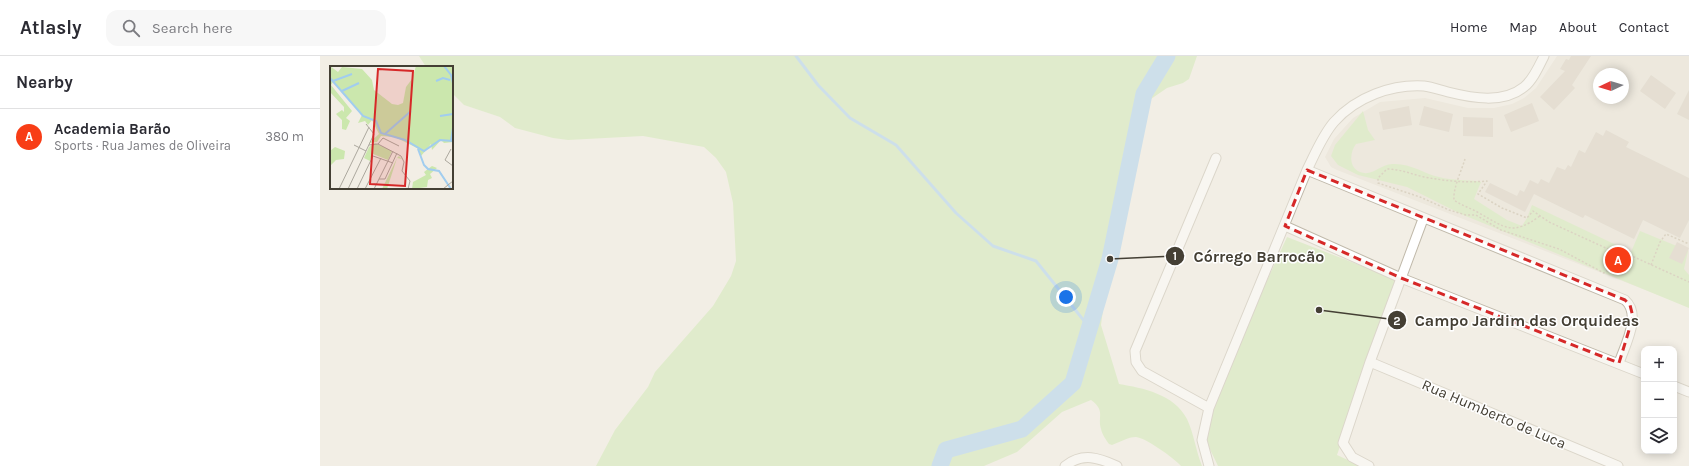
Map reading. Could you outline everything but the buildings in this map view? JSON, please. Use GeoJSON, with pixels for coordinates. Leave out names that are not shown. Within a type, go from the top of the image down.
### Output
{"type":"FeatureCollection","features":[{"type":"Feature","properties":{"kind":"street"},"geometry":{"type":"LineString","coordinates":[[1209,466],[1202,440],[1208,408],[1307,170],[1322,140],[1334,122],[1353,105],[1377,93],[1398,88],[1425,86],[1461,95],[1491,99],[1508,95],[1524,87],[1544,56]]}},
{"type":"Feature","properties":{"kind":"street"},"geometry":{"type":"LineString","coordinates":[[1208,408],[1142,372],[1136,362],[1135,351],[1216,158]]}},
{"type":"Feature","properties":{"kind":"street"},"geometry":{"type":"LineString","coordinates":[[1307,170],[1423,219],[1625,300],[1630,305],[1633,316],[1619,364]]}},
{"type":"Feature","properties":{"kind":"street"},"geometry":{"type":"LineString","coordinates":[[1369,466],[1352,457],[1343,443],[1370,362],[1423,219]]}},
{"type":"Feature","properties":{"kind":"street"},"geometry":{"type":"LineString","coordinates":[[1284,226],[1401,278],[1641,373]]}},
{"type":"Feature","properties":{"kind":"street","name":"Rua Humberto de Luca"},"geometry":{"type":"LineString","coordinates":[[1370,362],[1618,466]]}},
{"type":"Feature","properties":{"kind":"street"},"geometry":{"type":"LineString","coordinates":[[1677,387],[1689,392]]}},
{"type":"Feature","properties":{"kind":"street"},"geometry":{"type":"LineString","coordinates":[[1065,466],[1073,460],[1090,457],[1099,458],[1117,466]]}},
{"type":"Feature","properties":{"kind":"path"},"geometry":{"type":"LineString","coordinates":[[1465,159],[1454,191],[1454,200],[1463,206],[1512,229],[1523,227],[1540,216]]}},
{"type":"Feature","properties":{"kind":"path"},"geometry":{"type":"LineString","coordinates":[[1614,268],[1612,254],[1608,249],[1554,225],[1533,211],[1527,218],[1502,208],[1478,194],[1487,181],[1458,183],[1422,176],[1397,169],[1387,169],[1378,178],[1378,183],[1449,210],[1466,215],[1476,215],[1501,230],[1559,249],[1604,273],[1614,268],[1617,269],[1619,266],[1623,266],[1628,256],[1632,256],[1689,282]]}},
{"type":"Feature","properties":{"kind":"path"},"geometry":{"type":"LineString","coordinates":[[1651,265],[1660,242],[1666,234],[1689,244]]}},
{"type":"Feature","properties":{"kind":"highlighted area"},"geometry":{"type":"Polygon","coordinates":[[[1307,170],[1625,300],[1630,305],[1633,317],[1619,363],[1401,278],[1285,226],[1307,170]]]}},
{"type":"Feature","properties":{"kind":"shaded area"},"geometry":{"type":"Polygon","coordinates":[[[1557,56],[1689,56],[1689,307],[1337,170],[1331,167],[1325,157],[1334,139],[1353,118],[1380,102],[1425,98],[1468,108],[1494,108],[1512,104],[1524,98],[1536,88],[1557,56]]]}},
{"type":"Feature","properties":{"kind":"green space"},"geometry":{"type":"Polygon","coordinates":[[[419,56],[1197,56],[1189,79],[1183,83],[1167,88],[1151,99],[1128,138],[1123,155],[1122,182],[1114,206],[1111,225],[1101,325],[1119,384],[1148,390],[1166,398],[1181,410],[1187,419],[1202,466],[1181,466],[1160,449],[1141,438],[1133,437],[1112,445],[1109,444],[1104,437],[1100,424],[1100,411],[1096,404],[1091,400],[1062,412],[1017,452],[984,466],[596,466],[615,430],[648,387],[655,372],[713,306],[731,276],[736,261],[733,203],[726,172],[716,158],[704,147],[643,136],[568,140],[553,138],[515,128],[500,117],[464,105],[453,94],[453,66],[425,66],[419,56]]]}},
{"type":"Feature","properties":{"kind":"green space"},"geometry":{"type":"Polygon","coordinates":[[[1363,111],[1368,130],[1375,140],[1356,144],[1354,147],[1351,159],[1353,167],[1356,170],[1369,173],[1384,166],[1399,164],[1444,178],[1481,182],[1474,199],[1507,220],[1522,226],[1532,205],[1631,252],[1640,231],[1684,249],[1688,251],[1684,269],[1689,275],[1689,308],[1461,214],[1407,187],[1358,175],[1338,165],[1331,156],[1335,145],[1363,111]]]}},
{"type":"Feature","properties":{"kind":"green space"},"geometry":{"type":"Polygon","coordinates":[[[1287,237],[1398,280],[1337,455],[1361,466],[1218,466],[1206,441],[1211,402],[1287,237]]]}},
{"type":"Feature","properties":{"kind":"waterway"},"geometry":{"type":"LineString","coordinates":[[796,56],[818,85],[850,118],[896,145],[956,213],[993,246],[1036,261],[1089,327]]}},
{"type":"Feature","properties":{"kind":"waterway"},"geometry":{"type":"LineString","coordinates":[[940,466],[946,450],[1022,429],[1073,383],[1110,259],[1144,94],[1167,56]]}},
{"type":"Feature","properties":{"kind":"place","name":"Córrego Barrocão"},"geometry":{"type":"Point","coordinates":[1110,259]}},
{"type":"Feature","properties":{"kind":"place","name":"Academia Barão"},"geometry":{"type":"Point","coordinates":[1618,260]}},
{"type":"Feature","properties":{"kind":"place","name":"Campo Jardim das Orquideas"},"geometry":{"type":"Point","coordinates":[1319,310]}}]}
